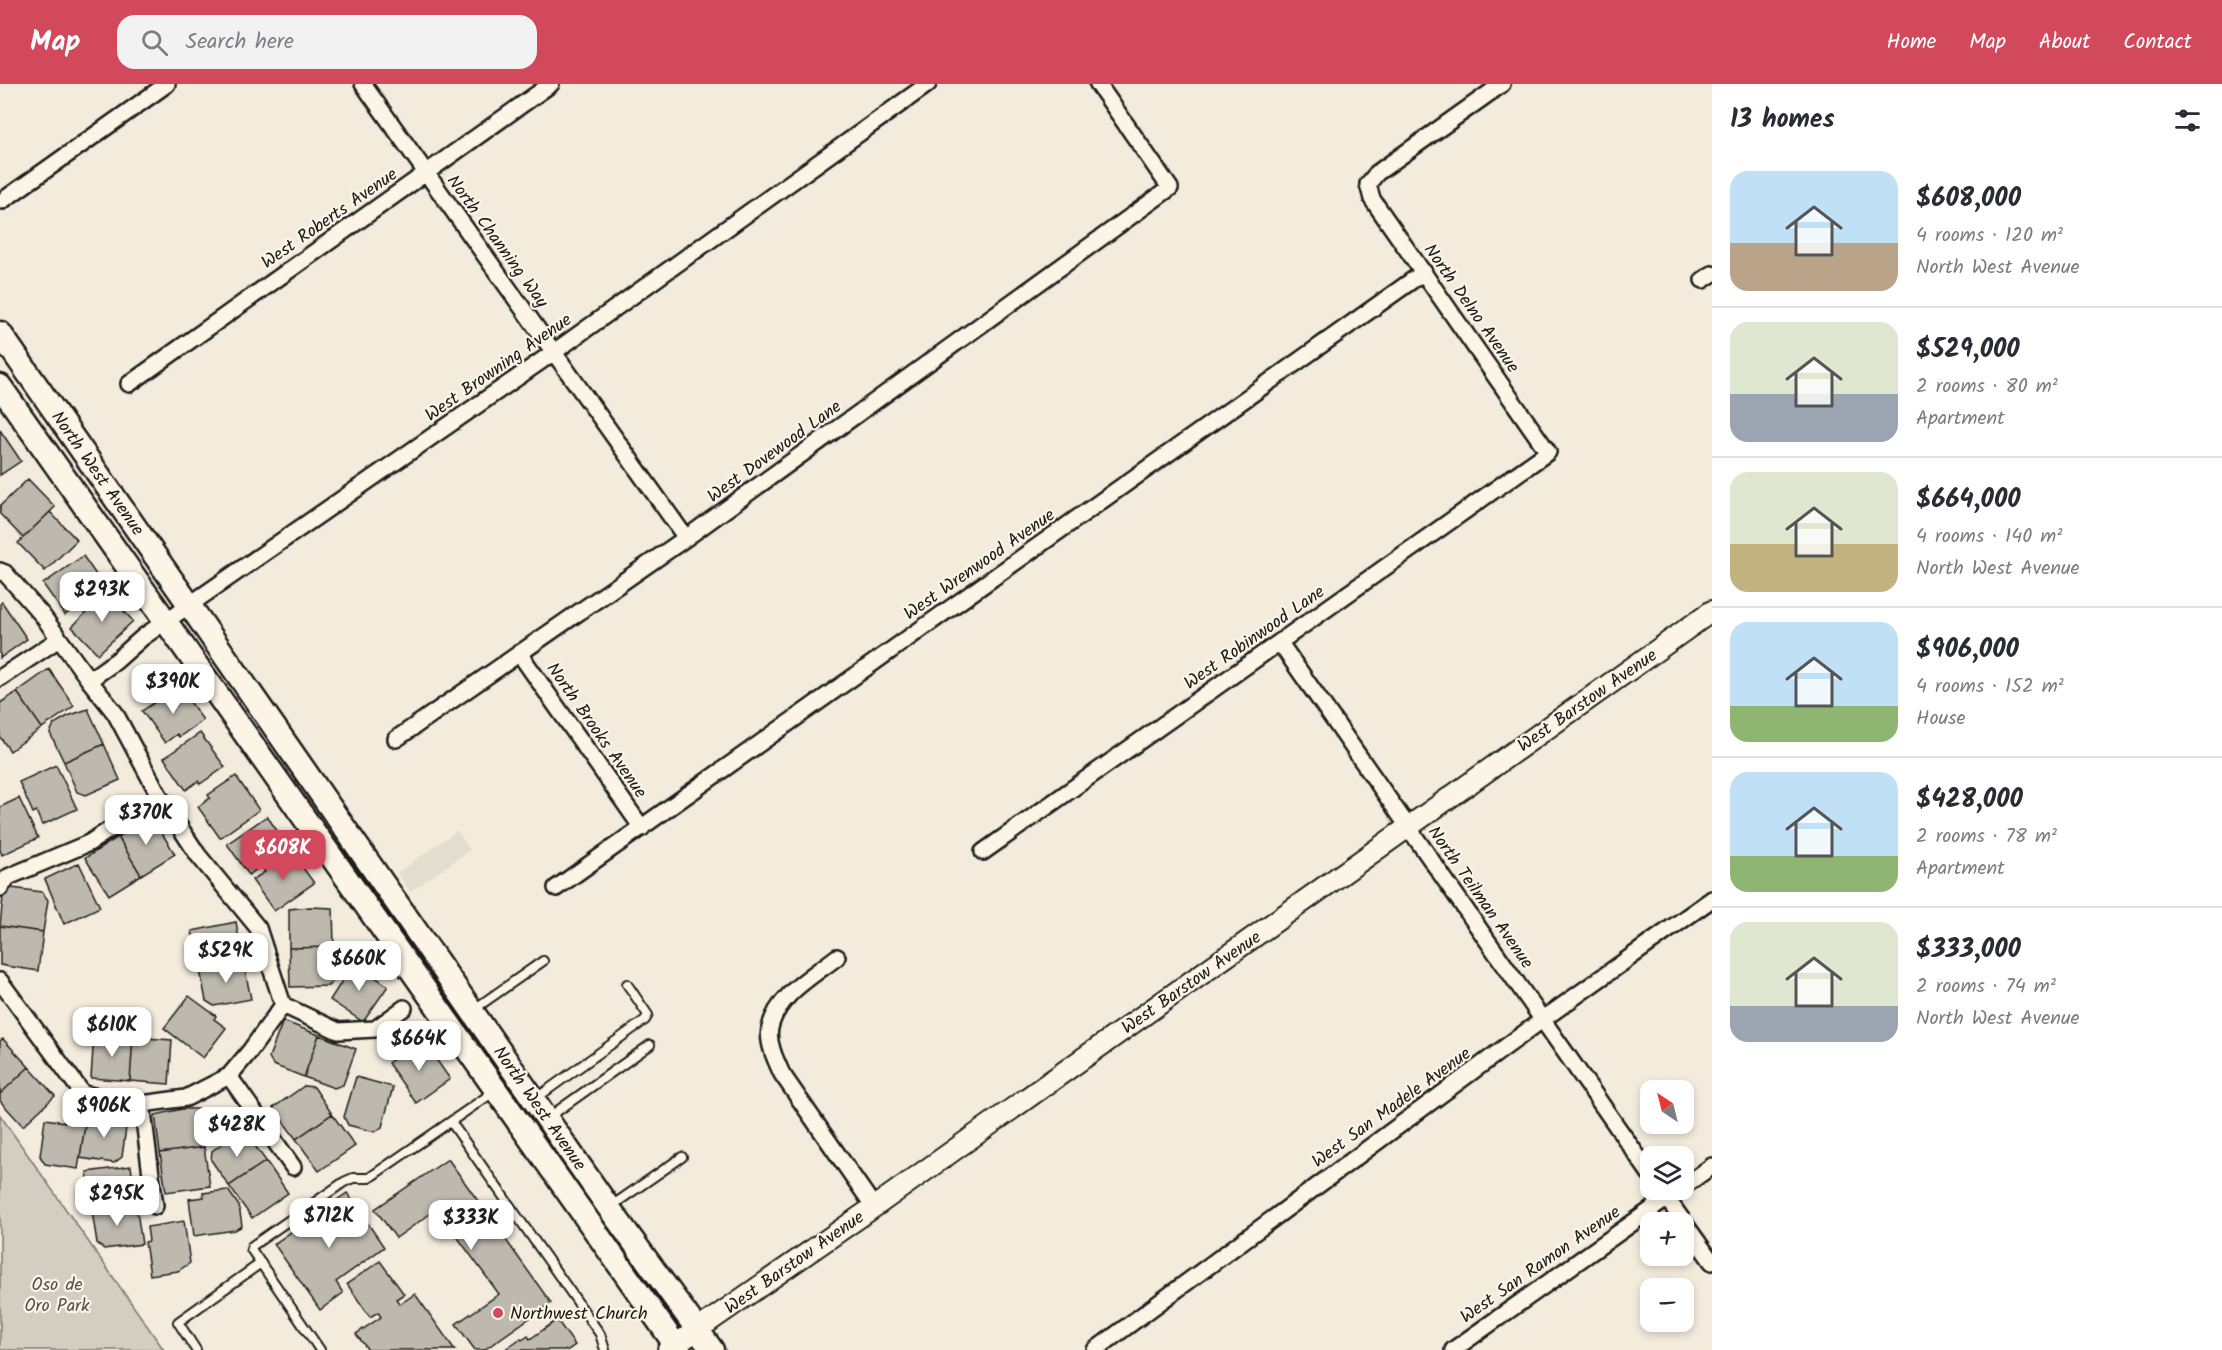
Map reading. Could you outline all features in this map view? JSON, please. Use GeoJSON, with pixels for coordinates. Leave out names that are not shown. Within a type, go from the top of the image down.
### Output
{"type":"FeatureCollection","features":[{"type":"Feature","properties":{"kind":"main road","name":"North West Avenue"},"geometry":{"type":"LineString","coordinates":[[0,333],[609,1208],[712,1350]]}},
{"type":"Feature","properties":{"kind":"main road"},"geometry":{"type":"LineString","coordinates":[[0,352],[12,369],[57,415]]}},
{"type":"Feature","properties":{"kind":"main road","name":"North West Avenue"},"geometry":{"type":"LineString","coordinates":[[0,386],[497,1090],[674,1348]]}},
{"type":"Feature","properties":{"kind":"street"},"geometry":{"type":"LineString","coordinates":[[2,201],[167,84]]}},
{"type":"Feature","properties":{"kind":"street","name":"North Channing Way"},"geometry":{"type":"LineString","coordinates":[[363,84],[687,538]]}},
{"type":"Feature","properties":{"kind":"street","name":"West Roberts Avenue"},"geometry":{"type":"LineString","coordinates":[[129,384],[551,84]]}},
{"type":"Feature","properties":{"kind":"street","name":"West Browning Avenue"},"geometry":{"type":"LineString","coordinates":[[88,680],[116,661],[143,637],[554,352],[928,84]]}},
{"type":"Feature","properties":{"kind":"street","name":"West Dovewood Lane"},"geometry":{"type":"LineString","coordinates":[[396,739],[687,538],[1170,188],[1098,84]]}},
{"type":"Feature","properties":{"kind":"street","name":"North Delno Avenue"},"geometry":{"type":"LineString","coordinates":[[1502,84],[1377,173],[1368,184],[1372,199],[1548,452]]}},
{"type":"Feature","properties":{"kind":"street","name":"West Wrenwood Avenue"},"geometry":{"type":"LineString","coordinates":[[556,888],[1424,272]]}},
{"type":"Feature","properties":{"kind":"street","name":"West Robinwood Lane"},"geometry":{"type":"LineString","coordinates":[[983,852],[1548,452]]}},
{"type":"Feature","properties":{"kind":"street"},"geometry":{"type":"LineString","coordinates":[[0,571],[5,573],[42,615],[88,680],[115,713],[160,797],[198,855],[258,928],[283,1005],[338,1031],[375,1029],[404,1008]]}},
{"type":"Feature","properties":{"kind":"street","name":"West Barstow Avenue"},"geometry":{"type":"LineString","coordinates":[[674,1348],[697,1329],[874,1207],[1712,611]]}},
{"type":"Feature","properties":{"kind":"street"},"geometry":{"type":"LineString","coordinates":[[0,678],[59,639]]}},
{"type":"Feature","properties":{"kind":"street","name":"North Teilman Avenue"},"geometry":{"type":"LineString","coordinates":[[1280,643],[1640,1160]]}},
{"type":"Feature","properties":{"kind":"street","name":"North Brooks Avenue"},"geometry":{"type":"LineString","coordinates":[[519,653],[642,828]]}},
{"type":"Feature","properties":{"kind":"street"},"geometry":{"type":"LineString","coordinates":[[0,888],[8,878],[89,843],[160,797]]}},
{"type":"Feature","properties":{"kind":"street","name":"West San Madele Avenue"},"geometry":{"type":"LineString","coordinates":[[1095,1350],[1542,1020],[1712,899]]}},
{"type":"Feature","properties":{"kind":"street"},"geometry":{"type":"LineString","coordinates":[[837,957],[793,990],[778,1009],[770,1030],[773,1054],[782,1074],[874,1207]]}},
{"type":"Feature","properties":{"kind":"street"},"geometry":{"type":"LineString","coordinates":[[0,981],[83,1094],[142,1104],[186,1098],[229,1076],[283,1005]]}},
{"type":"Feature","properties":{"kind":"street"},"geometry":{"type":"LineString","coordinates":[[229,1076],[293,1167]]}},
{"type":"Feature","properties":{"kind":"street"},"geometry":{"type":"LineString","coordinates":[[142,1104],[155,1206]]}},
{"type":"Feature","properties":{"kind":"street"},"geometry":{"type":"LineString","coordinates":[[1694,1179],[1712,1166]]}},
{"type":"Feature","properties":{"kind":"street","name":"West San Ramon Avenue"},"geometry":{"type":"LineString","coordinates":[[1453,1350],[1658,1200]]}},
{"type":"Feature","properties":{"kind":"street"},"geometry":{"type":"LineString","coordinates":[[1674,1200],[1712,1262]]}},
{"type":"Feature","properties":{"kind":"lane"},"geometry":{"type":"LineString","coordinates":[[472,1011],[543,961]]}},
{"type":"Feature","properties":{"kind":"lane"},"geometry":{"type":"LineString","coordinates":[[534,1099],[645,1020],[648,1015],[627,984]]}},
{"type":"Feature","properties":{"kind":"lane"},"geometry":{"type":"LineString","coordinates":[[547,1118],[650,1045]]}},
{"type":"Feature","properties":{"kind":"lane"},"geometry":{"type":"LineString","coordinates":[[320,1350],[251,1249],[252,1246],[344,1182],[352,1178],[369,1178],[497,1090]]}},
{"type":"Feature","properties":{"kind":"lane"},"geometry":{"type":"LineString","coordinates":[[451,1122],[600,1334],[605,1350]]}},
{"type":"Feature","properties":{"kind":"lane"},"geometry":{"type":"LineString","coordinates":[[609,1208],[682,1157]]}},
{"type":"Feature","properties":{"kind":"lane"},"geometry":{"type":"LineString","coordinates":[[196,1350],[178,1322],[261,1263]]}},
{"type":"Feature","properties":{"kind":"shaded area"},"geometry":{"type":"Polygon","coordinates":[[[457,831],[470,850],[410,892],[397,873],[457,831]]]}},
{"type":"Feature","properties":{"kind":"green space","name":"Oso de Oro Park"},"geometry":{"type":"Polygon","coordinates":[[[0,1115],[164,1350],[0,1350],[0,1115]]]}},
{"type":"Feature","properties":{"kind":"building"},"geometry":{"type":"Polygon","coordinates":[[[0,430],[21,461],[0,475],[0,430]]]}},
{"type":"Feature","properties":{"kind":"building"},"geometry":{"type":"Polygon","coordinates":[[[28,479],[55,507],[23,538],[0,514],[0,506],[28,479]]]}},
{"type":"Feature","properties":{"kind":"building"},"geometry":{"type":"Polygon","coordinates":[[[50,512],[77,540],[45,571],[18,543],[50,512]]]}},
{"type":"Feature","properties":{"kind":"building"},"geometry":{"type":"Polygon","coordinates":[[[83,556],[106,589],[65,615],[43,584],[83,556]]]}},
{"type":"Feature","properties":{"kind":"building"},"geometry":{"type":"Polygon","coordinates":[[[106,592],[133,621],[98,654],[72,627],[106,592]]]}},
{"type":"Feature","properties":{"kind":"building"},"geometry":{"type":"Polygon","coordinates":[[[2,602],[27,639],[0,658],[0,604],[2,602]]]}},
{"type":"Feature","properties":{"kind":"building"},"geometry":{"type":"Polygon","coordinates":[[[49,669],[74,706],[42,728],[17,692],[49,669]]]}},
{"type":"Feature","properties":{"kind":"building"},"geometry":{"type":"Polygon","coordinates":[[[179,686],[203,720],[179,737],[177,734],[165,743],[142,711],[179,686]]]}},
{"type":"Feature","properties":{"kind":"building"},"geometry":{"type":"Polygon","coordinates":[[[17,692],[42,728],[10,751],[0,737],[0,703],[17,692]]]}},
{"type":"Feature","properties":{"kind":"building"},"geometry":{"type":"Polygon","coordinates":[[[88,709],[104,744],[64,762],[50,733],[54,724],[88,709]]]}},
{"type":"Feature","properties":{"kind":"building"},"geometry":{"type":"Polygon","coordinates":[[[200,733],[225,767],[200,784],[198,781],[186,790],[164,758],[200,733]]]}},
{"type":"Feature","properties":{"kind":"building"},"geometry":{"type":"Polygon","coordinates":[[[104,744],[120,780],[86,795],[77,792],[64,762],[104,744]]]}},
{"type":"Feature","properties":{"kind":"building"},"geometry":{"type":"Polygon","coordinates":[[[56,765],[77,809],[42,825],[36,811],[33,813],[19,782],[56,765]]]}},
{"type":"Feature","properties":{"kind":"building"},"geometry":{"type":"Polygon","coordinates":[[[236,776],[259,810],[220,838],[198,807],[210,798],[208,795],[236,776]]]}},
{"type":"Feature","properties":{"kind":"building"},"geometry":{"type":"Polygon","coordinates":[[[19,798],[38,838],[2,855],[0,807],[19,798]]]}},
{"type":"Feature","properties":{"kind":"building"},"geometry":{"type":"Polygon","coordinates":[[[151,816],[175,854],[141,875],[118,837],[151,816]]]}},
{"type":"Feature","properties":{"kind":"building"},"geometry":{"type":"Polygon","coordinates":[[[267,816],[290,850],[263,869],[261,866],[249,875],[227,844],[267,816]]]}},
{"type":"Feature","properties":{"kind":"building"},"geometry":{"type":"Polygon","coordinates":[[[118,837],[141,875],[109,895],[85,858],[118,837]]]}},
{"type":"Feature","properties":{"kind":"building"},"geometry":{"type":"Polygon","coordinates":[[[290,850],[314,883],[274,911],[252,880],[265,872],[263,869],[290,850]]]}},
{"type":"Feature","properties":{"kind":"building"},"geometry":{"type":"Polygon","coordinates":[[[79,863],[100,907],[64,924],[45,879],[79,863]]]}},
{"type":"Feature","properties":{"kind":"building"},"geometry":{"type":"Polygon","coordinates":[[[4,887],[42,892],[48,900],[43,932],[0,926],[4,887]]]}},
{"type":"Feature","properties":{"kind":"building"},"geometry":{"type":"Polygon","coordinates":[[[333,908],[334,947],[289,948],[289,909],[333,908]]]}},
{"type":"Feature","properties":{"kind":"building"},"geometry":{"type":"Polygon","coordinates":[[[236,922],[243,961],[200,970],[192,931],[236,922]]]}},
{"type":"Feature","properties":{"kind":"building"},"geometry":{"type":"Polygon","coordinates":[[[0,926],[43,932],[38,971],[0,965],[0,926]]]}},
{"type":"Feature","properties":{"kind":"building"},"geometry":{"type":"Polygon","coordinates":[[[334,947],[334,980],[328,986],[290,987],[289,948],[334,947]]]}},
{"type":"Feature","properties":{"kind":"building"},"geometry":{"type":"Polygon","coordinates":[[[243,961],[251,999],[214,1006],[206,1001],[200,970],[243,961]]]}},
{"type":"Feature","properties":{"kind":"building"},"geometry":{"type":"Polygon","coordinates":[[[354,962],[388,986],[363,1022],[330,1000],[354,962]]]}},
{"type":"Feature","properties":{"kind":"building"},"geometry":{"type":"Polygon","coordinates":[[[189,996],[216,1016],[214,1019],[226,1028],[203,1058],[164,1028],[189,996]]]}},
{"type":"Feature","properties":{"kind":"building"},"geometry":{"type":"Polygon","coordinates":[[[283,1021],[319,1035],[304,1077],[273,1065],[269,1057],[283,1021]]]}},
{"type":"Feature","properties":{"kind":"building"},"geometry":{"type":"Polygon","coordinates":[[[94,1034],[133,1037],[130,1081],[91,1078],[94,1034]]]}},
{"type":"Feature","properties":{"kind":"building"},"geometry":{"type":"Polygon","coordinates":[[[319,1035],[356,1049],[343,1085],[334,1088],[304,1077],[319,1035]]]}},
{"type":"Feature","properties":{"kind":"building"},"geometry":{"type":"Polygon","coordinates":[[[133,1037],[172,1040],[169,1084],[130,1081],[133,1037]]]}},
{"type":"Feature","properties":{"kind":"building"},"geometry":{"type":"Polygon","coordinates":[[[3,1039],[29,1067],[0,1094],[0,1041],[3,1039]]]}},
{"type":"Feature","properties":{"kind":"building"},"geometry":{"type":"Polygon","coordinates":[[[419,1042],[428,1054],[431,1052],[450,1079],[416,1103],[388,1063],[419,1042]]]}},
{"type":"Feature","properties":{"kind":"building"},"geometry":{"type":"Polygon","coordinates":[[[29,1067],[55,1096],[23,1126],[0,1101],[0,1094],[29,1067]]]}},
{"type":"Feature","properties":{"kind":"building"},"geometry":{"type":"Polygon","coordinates":[[[356,1077],[393,1087],[382,1127],[375,1132],[348,1125],[344,1117],[356,1077]]]}},
{"type":"Feature","properties":{"kind":"building"},"geometry":{"type":"Polygon","coordinates":[[[304,1086],[314,1087],[332,1114],[296,1139],[273,1108],[304,1086]]]}},
{"type":"Feature","properties":{"kind":"building"},"geometry":{"type":"Polygon","coordinates":[[[182,1109],[199,1109],[204,1147],[160,1153],[155,1115],[182,1109]]]}},
{"type":"Feature","properties":{"kind":"building"},"geometry":{"type":"Polygon","coordinates":[[[89,1114],[127,1120],[122,1157],[114,1163],[80,1158],[89,1114]]]}},
{"type":"Feature","properties":{"kind":"building"},"geometry":{"type":"Polygon","coordinates":[[[332,1114],[355,1146],[319,1171],[296,1139],[332,1114]]]}},
{"type":"Feature","properties":{"kind":"building"},"geometry":{"type":"Polygon","coordinates":[[[45,1119],[85,1125],[78,1169],[45,1164],[40,1156],[45,1119]]]}},
{"type":"Feature","properties":{"kind":"building"},"geometry":{"type":"Polygon","coordinates":[[[243,1129],[266,1161],[229,1186],[211,1160],[212,1151],[243,1129]]]}},
{"type":"Feature","properties":{"kind":"building"},"geometry":{"type":"Polygon","coordinates":[[[204,1147],[210,1186],[166,1192],[160,1153],[204,1147]]]}},
{"type":"Feature","properties":{"kind":"building"},"geometry":{"type":"Polygon","coordinates":[[[448,1159],[551,1303],[484,1350],[475,1350],[456,1324],[499,1294],[437,1209],[396,1238],[375,1209],[448,1159]]]}},
{"type":"Feature","properties":{"kind":"building"},"geometry":{"type":"Polygon","coordinates":[[[266,1161],[288,1193],[252,1218],[229,1186],[266,1161]]]}},
{"type":"Feature","properties":{"kind":"building"},"geometry":{"type":"Polygon","coordinates":[[[131,1166],[136,1205],[92,1211],[87,1172],[131,1166]]]}},
{"type":"Feature","properties":{"kind":"building"},"geometry":{"type":"Polygon","coordinates":[[[228,1190],[239,1206],[242,1226],[235,1230],[194,1236],[189,1199],[204,1197],[203,1193],[228,1190]]]}},
{"type":"Feature","properties":{"kind":"building"},"geometry":{"type":"Polygon","coordinates":[[[347,1193],[384,1247],[336,1282],[343,1293],[320,1310],[274,1244],[347,1193]]]}},
{"type":"Feature","properties":{"kind":"building"},"geometry":{"type":"Polygon","coordinates":[[[136,1205],[142,1244],[104,1249],[97,1243],[92,1211],[136,1205]]]}},
{"type":"Feature","properties":{"kind":"building"},"geometry":{"type":"Polygon","coordinates":[[[184,1221],[190,1263],[178,1271],[150,1275],[145,1242],[149,1241],[147,1227],[184,1221]]]}},
{"type":"Feature","properties":{"kind":"building"},"geometry":{"type":"Polygon","coordinates":[[[380,1261],[404,1294],[396,1299],[400,1304],[415,1294],[455,1350],[368,1350],[356,1334],[381,1317],[378,1312],[370,1317],[347,1284],[380,1261]]]}},
{"type":"Feature","properties":{"kind":"building"},"geometry":{"type":"Polygon","coordinates":[[[557,1320],[575,1345],[568,1350],[504,1350],[521,1338],[522,1340],[528,1336],[530,1339],[557,1320]]]}},
{"type":"Feature","properties":{"kind":"place","name":"Northwest Church"},"geometry":{"type":"Point","coordinates":[498,1313]}}]}
